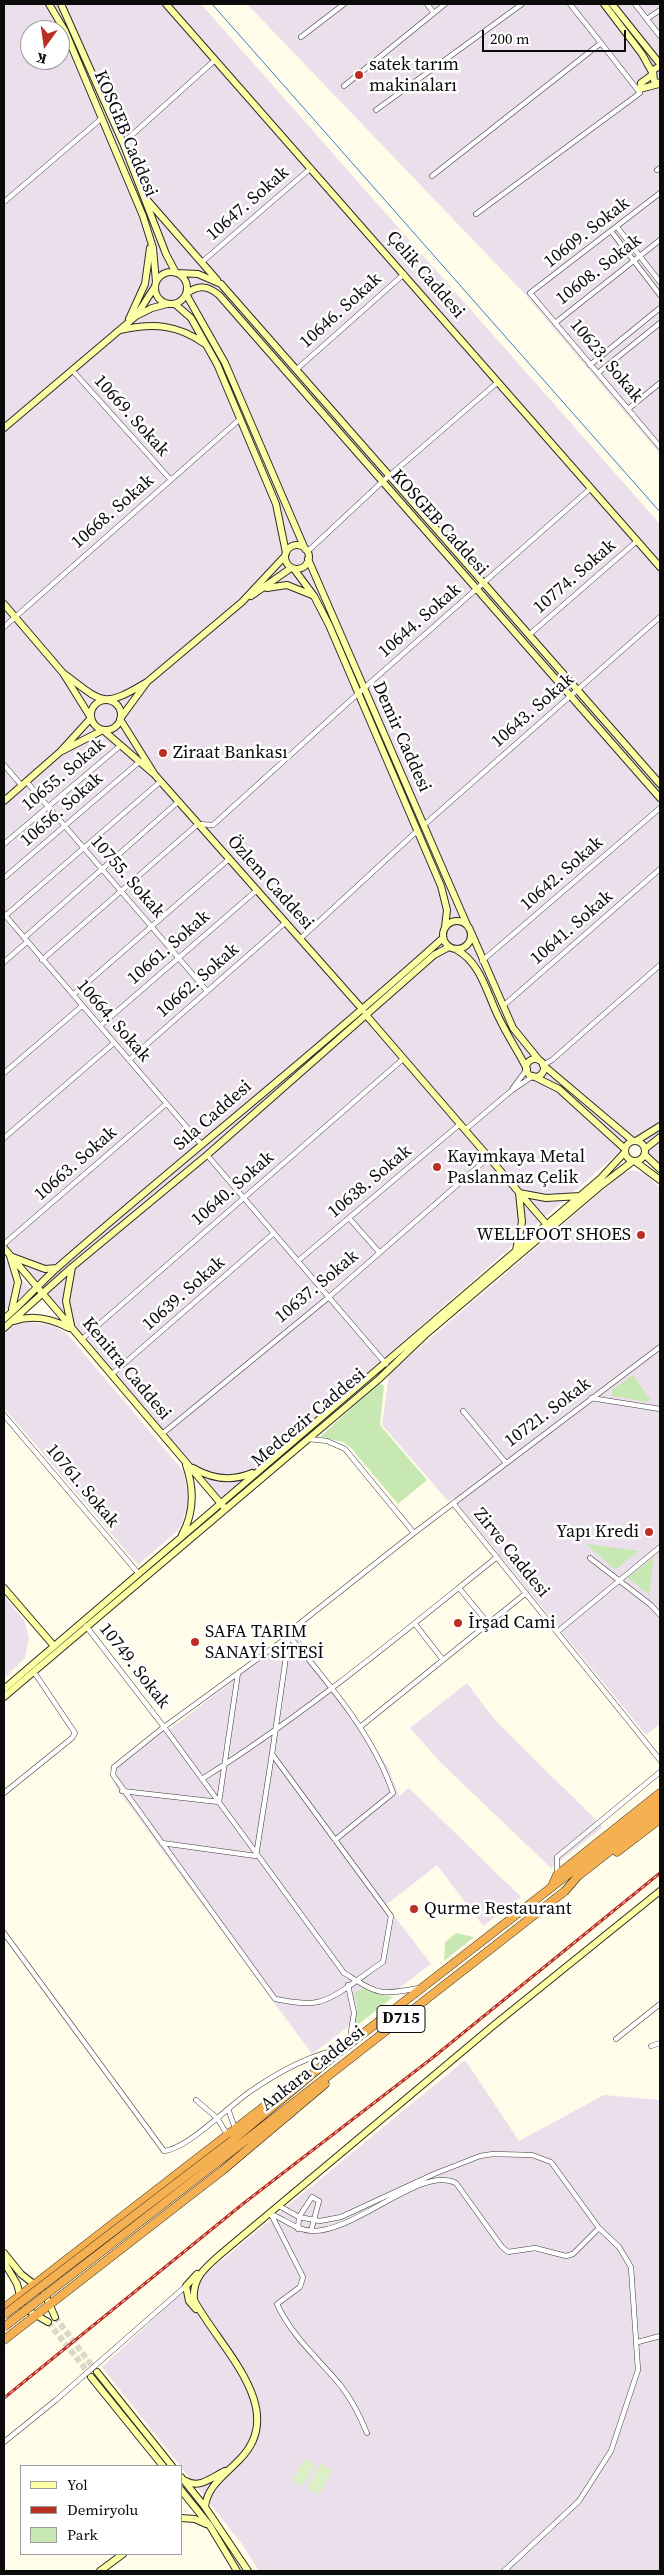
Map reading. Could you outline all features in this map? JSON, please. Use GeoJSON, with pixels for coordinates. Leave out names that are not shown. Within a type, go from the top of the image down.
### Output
{"type":"FeatureCollection","features":[{"type":"Feature","properties":{"kind":"highway","name":"D715"},"geometry":{"type":"LineString","coordinates":[[552,1886],[557,1875],[660,1793]]}},
{"type":"Feature","properties":{"kind":"highway","name":"Ankara Caddesi"},"geometry":{"type":"LineString","coordinates":[[4,2327],[329,2060],[660,1803]]}},
{"type":"Feature","properties":{"kind":"highway","name":"Ankara Caddesi"},"geometry":{"type":"LineString","coordinates":[[4,2315],[232,2140],[369,2044],[565,1891],[578,1876],[660,1812]]}},
{"type":"Feature","properties":{"kind":"highway"},"geometry":{"type":"LineString","coordinates":[[565,1891],[660,1819]]}},
{"type":"Feature","properties":{"kind":"highway"},"geometry":{"type":"LineString","coordinates":[[4,2340],[260,2140],[305,2103],[369,2044]]}},
{"type":"Feature","properties":{"kind":"highway"},"geometry":{"type":"LineString","coordinates":[[4,2308],[232,2140],[235,2128],[265,2104],[329,2060]]}},
{"type":"Feature","properties":{"kind":"street","name":"KOSGEB Caddesi"},"geometry":{"type":"LineString","coordinates":[[49,4],[65,31],[150,237],[155,283]]}},
{"type":"Feature","properties":{"kind":"street","name":"Çelik Caddesi"},"geometry":{"type":"LineString","coordinates":[[166,4],[660,567]]}},
{"type":"Feature","properties":{"kind":"street"},"geometry":{"type":"LineString","coordinates":[[301,37],[344,4]]}},
{"type":"Feature","properties":{"kind":"street"},"geometry":{"type":"LineString","coordinates":[[426,4],[434,13]]}},
{"type":"Feature","properties":{"kind":"street"},"geometry":{"type":"LineString","coordinates":[[344,86],[446,4]]}},
{"type":"Feature","properties":{"kind":"street"},"geometry":{"type":"LineString","coordinates":[[376,110],[522,4]]}},
{"type":"Feature","properties":{"kind":"street"},"geometry":{"type":"LineString","coordinates":[[570,4],[640,89]]}},
{"type":"Feature","properties":{"kind":"street"},"geometry":{"type":"LineString","coordinates":[[604,4],[652,74],[654,81],[660,84]]}},
{"type":"Feature","properties":{"kind":"street"},"geometry":{"type":"LineString","coordinates":[[476,214],[640,93],[641,84],[660,65],[612,4]]}},
{"type":"Feature","properties":{"kind":"street"},"geometry":{"type":"LineString","coordinates":[[635,4],[660,36]]}},
{"type":"Feature","properties":{"kind":"street","name":"KOSGEB Caddesi"},"geometry":{"type":"LineString","coordinates":[[64,5],[146,198],[163,248],[176,273],[198,274],[222,284]]}},
{"type":"Feature","properties":{"kind":"street"},"geometry":{"type":"LineString","coordinates":[[647,20],[660,10]]}},
{"type":"Feature","properties":{"kind":"street"},"geometry":{"type":"LineString","coordinates":[[432,176],[601,43]]}},
{"type":"Feature","properties":{"kind":"street"},"geometry":{"type":"LineString","coordinates":[[123,143],[215,60]]}},
{"type":"Feature","properties":{"kind":"street"},"geometry":{"type":"LineString","coordinates":[[640,89],[660,84]]}},
{"type":"Feature","properties":{"kind":"street"},"geometry":{"type":"LineString","coordinates":[[4,202],[102,118]]}},
{"type":"Feature","properties":{"kind":"street","name":"10647. Sokak"},"geometry":{"type":"LineString","coordinates":[[202,262],[311,168]]}},
{"type":"Feature","properties":{"kind":"street","name":"10609. Sokak"},"geometry":{"type":"LineString","coordinates":[[530,294],[660,193]]}},
{"type":"Feature","properties":{"kind":"street","name":"KOSGEB Caddesi"},"geometry":{"type":"LineString","coordinates":[[146,198],[485,582],[660,784]]}},
{"type":"Feature","properties":{"kind":"street"},"geometry":{"type":"LineString","coordinates":[[617,227],[660,282]]}},
{"type":"Feature","properties":{"kind":"street"},"geometry":{"type":"LineString","coordinates":[[611,231],[660,295]]}},
{"type":"Feature","properties":{"kind":"street"},"geometry":{"type":"LineString","coordinates":[[128,323],[145,284],[150,237]]}},
{"type":"Feature","properties":{"kind":"street","name":"10608. Sokak"},"geometry":{"type":"LineString","coordinates":[[555,323],[660,240]]}},
{"type":"Feature","properties":{"kind":"street"},"geometry":{"type":"LineString","coordinates":[[4,428],[136,316],[148,309],[175,304],[183,299],[186,294],[185,282],[176,273],[164,273],[155,283],[136,316]]}},
{"type":"Feature","properties":{"kind":"street","name":"10646. Sokak"},"geometry":{"type":"LineString","coordinates":[[296,369],[404,274]]}},
{"type":"Feature","properties":{"kind":"street"},"geometry":{"type":"LineString","coordinates":[[155,283],[157,297],[167,304]]}},
{"type":"Feature","properties":{"kind":"street","name":"KOSGEB Caddesi"},"geometry":{"type":"LineString","coordinates":[[186,294],[194,288],[204,287],[219,296],[660,798]]}},
{"type":"Feature","properties":{"kind":"street","name":"Demir Caddesi"},"geometry":{"type":"LineString","coordinates":[[186,294],[225,363],[363,689],[502,1007],[520,1039],[541,1062],[606,1121],[634,1141]]}},
{"type":"Feature","properties":{"kind":"street","name":"10623. Sokak"},"geometry":{"type":"LineString","coordinates":[[530,294],[660,447]]}},
{"type":"Feature","properties":{"kind":"street"},"geometry":{"type":"LineString","coordinates":[[175,304],[192,318],[209,346],[276,504],[282,526],[286,562],[293,568]]}},
{"type":"Feature","properties":{"kind":"street"},"geometry":{"type":"LineString","coordinates":[[590,364],[660,308]]}},
{"type":"Feature","properties":{"kind":"street"},"geometry":{"type":"LineString","coordinates":[[598,373],[660,323]]}},
{"type":"Feature","properties":{"kind":"street"},"geometry":{"type":"LineString","coordinates":[[119,330],[155,324],[171,326],[186,332],[209,346]]}},
{"type":"Feature","properties":{"kind":"street","name":"10669. Sokak"},"geometry":{"type":"LineString","coordinates":[[72,370],[171,480]]}},
{"type":"Feature","properties":{"kind":"street"},"geometry":{"type":"LineString","coordinates":[[4,801],[60,752],[91,718],[94,706],[118,699],[147,682],[242,602],[293,568],[304,567],[307,553],[382,482],[498,382]]}},
{"type":"Feature","properties":{"kind":"street"},"geometry":{"type":"LineString","coordinates":[[628,409],[660,384]]}},
{"type":"Feature","properties":{"kind":"street","name":"10668. Sokak"},"geometry":{"type":"LineString","coordinates":[[4,627],[240,419]]}},
{"type":"Feature","properties":{"kind":"street","name":"10644. Sokak"},"geometry":{"type":"LineString","coordinates":[[198,824],[213,825],[363,689],[591,488]]}},
{"type":"Feature","properties":{"kind":"street","name":"10774. Sokak"},"geometry":{"type":"LineString","coordinates":[[530,634],[637,540]]}},
{"type":"Feature","properties":{"kind":"street"},"geometry":{"type":"LineString","coordinates":[[242,602],[294,546],[307,553]]}},
{"type":"Feature","properties":{"kind":"street","name":"Demir Caddesi"},"geometry":{"type":"LineString","coordinates":[[293,568],[314,596],[329,625],[444,894],[447,910],[445,927]]}},
{"type":"Feature","properties":{"kind":"street"},"geometry":{"type":"LineString","coordinates":[[261,590],[272,586],[286,585],[314,596]]}},
{"type":"Feature","properties":{"kind":"street"},"geometry":{"type":"LineString","coordinates":[[4,604],[63,673],[95,726],[103,730]]}},
{"type":"Feature","properties":{"kind":"street","name":"10643. Sokak"},"geometry":{"type":"LineString","coordinates":[[424,825],[660,617]]}},
{"type":"Feature","properties":{"kind":"street"},"geometry":{"type":"LineString","coordinates":[[63,673],[90,693],[117,707],[120,719]]}},
{"type":"Feature","properties":{"kind":"street"},"geometry":{"type":"LineString","coordinates":[[60,752],[103,730],[115,726],[147,682]]}},
{"type":"Feature","properties":{"kind":"street","name":"Özlem Caddesi"},"geometry":{"type":"LineString","coordinates":[[120,719],[160,782],[365,1012],[548,1227]]}},
{"type":"Feature","properties":{"kind":"street","name":"Özlem Caddesi"},"geometry":{"type":"LineString","coordinates":[[103,730],[138,763],[155,775]]}},
{"type":"Feature","properties":{"kind":"street","name":"10655. Sokak"},"geometry":{"type":"LineString","coordinates":[[4,844],[120,746]]}},
{"type":"Feature","properties":{"kind":"street","name":"10656. Sokak"},"geometry":{"type":"LineString","coordinates":[[4,878],[138,763]]}},
{"type":"Feature","properties":{"kind":"street","name":"10755. Sokak"},"geometry":{"type":"LineString","coordinates":[[4,765],[48,806],[207,991]]}},
{"type":"Feature","properties":{"kind":"street"},"geometry":{"type":"LineString","coordinates":[[4,916],[160,782]]}},
{"type":"Feature","properties":{"kind":"street"},"geometry":{"type":"LineString","coordinates":[[4,962],[102,869],[178,802]]}},
{"type":"Feature","properties":{"kind":"street","name":"10642. Sokak"},"geometry":{"type":"LineString","coordinates":[[482,961],[660,808]]}},
{"type":"Feature","properties":{"kind":"street"},"geometry":{"type":"LineString","coordinates":[[42,960],[198,824]]}},
{"type":"Feature","properties":{"kind":"street"},"geometry":{"type":"LineString","coordinates":[[300,939],[416,831]]}},
{"type":"Feature","properties":{"kind":"street"},"geometry":{"type":"LineString","coordinates":[[73,995],[229,859]]}},
{"type":"Feature","properties":{"kind":"street","name":"10641. Sokak"},"geometry":{"type":"LineString","coordinates":[[502,1007],[660,869]]}},
{"type":"Feature","properties":{"kind":"street","name":"10661. Sokak"},"geometry":{"type":"LineString","coordinates":[[100,1026],[257,890]]}},
{"type":"Feature","properties":{"kind":"street","name":"10664. Sokak"},"geometry":{"type":"LineString","coordinates":[[4,916],[202,1145]]}},
{"type":"Feature","properties":{"kind":"street"},"geometry":{"type":"LineString","coordinates":[[457,950],[468,944],[469,929],[457,921],[445,927],[443,938],[449,947],[467,956],[477,970],[498,1016],[526,1069],[533,1076],[559,1089],[625,1151],[627,1158],[660,1180]]}},
{"type":"Feature","properties":{"kind":"street","name":"10662. Sokak"},"geometry":{"type":"LineString","coordinates":[[129,1060],[286,922]]}},
{"type":"Feature","properties":{"kind":"street","name":"Sıla Caddesi"},"geometry":{"type":"LineString","coordinates":[[4,1319],[57,1268],[202,1145],[365,1012],[443,938]]}},
{"type":"Feature","properties":{"kind":"street"},"geometry":{"type":"LineString","coordinates":[[4,1328],[72,1267],[207,1155],[365,1012],[434,955],[449,947]]}},
{"type":"Feature","properties":{"kind":"street"},"geometry":{"type":"LineString","coordinates":[[511,1091],[530,1061],[541,1062],[660,965]]}},
{"type":"Feature","properties":{"kind":"street"},"geometry":{"type":"LineString","coordinates":[[4,1073],[82,1006]]}},
{"type":"Feature","properties":{"kind":"street"},"geometry":{"type":"LineString","coordinates":[[4,1138],[114,1043]]}},
{"type":"Feature","properties":{"kind":"street","name":"10640. Sokak"},"geometry":{"type":"LineString","coordinates":[[81,1340],[404,1059]]}},
{"type":"Feature","properties":{"kind":"street"},"geometry":{"type":"LineString","coordinates":[[465,1130],[511,1091],[533,1076],[541,1073],[541,1062]]}},
{"type":"Feature","properties":{"kind":"street","name":"10663. Sokak"},"geometry":{"type":"LineString","coordinates":[[4,1244],[166,1104]]}},
{"type":"Feature","properties":{"kind":"street","name":"10638. Sokak"},"geometry":{"type":"LineString","coordinates":[[298,1261],[460,1124]]}},
{"type":"Feature","properties":{"kind":"street"},"geometry":{"type":"LineString","coordinates":[[625,1151],[634,1141],[660,1126]]}},
{"type":"Feature","properties":{"kind":"street"},"geometry":{"type":"LineString","coordinates":[[635,1162],[660,1137]]}},
{"type":"Feature","properties":{"kind":"street"},"geometry":{"type":"LineString","coordinates":[[634,1141],[643,1144],[645,1152],[660,1169]]}},
{"type":"Feature","properties":{"kind":"street","name":"Medcezir Caddesi"},"geometry":{"type":"LineString","coordinates":[[4,1689],[54,1646],[84,1625],[225,1509],[390,1368],[548,1227],[607,1172],[625,1151]]}},
{"type":"Feature","properties":{"kind":"street"},"geometry":{"type":"LineString","coordinates":[[207,1155],[390,1368]]}},
{"type":"Feature","properties":{"kind":"street","name":"10637. Sokak"},"geometry":{"type":"LineString","coordinates":[[162,1434],[329,1297],[488,1158]]}},
{"type":"Feature","properties":{"kind":"street","name":"Medcezir Caddesi"},"geometry":{"type":"LineString","coordinates":[[4,1698],[139,1574],[384,1362],[516,1250],[635,1162]]}},
{"type":"Feature","properties":{"kind":"street"},"geometry":{"type":"LineString","coordinates":[[516,1250],[522,1222],[519,1193],[546,1198],[581,1195]]}},
{"type":"Feature","properties":{"kind":"street"},"geometry":{"type":"LineString","coordinates":[[349,1218],[379,1252]]}},
{"type":"Feature","properties":{"kind":"street","name":"10639. Sokak"},"geometry":{"type":"LineString","coordinates":[[111,1375],[274,1233]]}},
{"type":"Feature","properties":{"kind":"street","name":"Kenitra Caddesi"},"geometry":{"type":"LineString","coordinates":[[4,1248],[225,1509]]}},
{"type":"Feature","properties":{"kind":"street"},"geometry":{"type":"LineString","coordinates":[[10,1256],[45,1269],[57,1268]]}},
{"type":"Feature","properties":{"kind":"street"},"geometry":{"type":"LineString","coordinates":[[9,1314],[14,1304],[18,1282],[10,1256]]}},
{"type":"Feature","properties":{"kind":"street"},"geometry":{"type":"LineString","coordinates":[[72,1267],[66,1309],[73,1330]]}},
{"type":"Feature","properties":{"kind":"street"},"geometry":{"type":"LineString","coordinates":[[11,1322],[39,1318],[55,1321],[73,1330]]}},
{"type":"Feature","properties":{"kind":"street","name":"10721. Sokak"},"geometry":{"type":"LineString","coordinates":[[122,1791],[113,1775],[114,1767],[164,1727],[289,1636],[299,1624],[414,1532],[660,1347]]}},
{"type":"Feature","properties":{"kind":"street"},"geometry":{"type":"LineString","coordinates":[[591,1398],[660,1409]]}},
{"type":"Feature","properties":{"kind":"street"},"geometry":{"type":"LineString","coordinates":[[463,1411],[506,1463]]}},
{"type":"Feature","properties":{"kind":"street","name":"10761. Sokak"},"geometry":{"type":"LineString","coordinates":[[4,1415],[139,1574]]}},
{"type":"Feature","properties":{"kind":"street"},"geometry":{"type":"LineString","coordinates":[[306,1438],[326,1441],[345,1449],[414,1532]]}},
{"type":"Feature","properties":{"kind":"street"},"geometry":{"type":"LineString","coordinates":[[184,1461],[201,1472],[223,1479],[237,1478],[258,1471]]}},
{"type":"Feature","properties":{"kind":"street"},"geometry":{"type":"LineString","coordinates":[[181,1537],[189,1520],[192,1499],[189,1476],[184,1461]]}},
{"type":"Feature","properties":{"kind":"street","name":"Zirve Caddesi"},"geometry":{"type":"LineString","coordinates":[[453,1503],[660,1760]]}},
{"type":"Feature","properties":{"kind":"street"},"geometry":{"type":"LineString","coordinates":[[557,1632],[660,1546]]}},
{"type":"Feature","properties":{"kind":"street"},"geometry":{"type":"LineString","coordinates":[[202,1779],[332,1690],[497,1557]]}},
{"type":"Feature","properties":{"kind":"street"},"geometry":{"type":"LineString","coordinates":[[590,1558],[620,1580],[660,1615]]}},
{"type":"Feature","properties":{"kind":"street"},"geometry":{"type":"LineString","coordinates":[[4,1588],[54,1646]]}},
{"type":"Feature","properties":{"kind":"street"},"geometry":{"type":"LineString","coordinates":[[459,1588],[488,1623]]}},
{"type":"Feature","properties":{"kind":"street"},"geometry":{"type":"LineString","coordinates":[[360,1727],[526,1593]]}},
{"type":"Feature","properties":{"kind":"street"},"geometry":{"type":"LineString","coordinates":[[414,1624],[443,1660]]}},
{"type":"Feature","properties":{"kind":"street","name":"10749. Sokak"},"geometry":{"type":"LineString","coordinates":[[84,1625],[164,1727],[256,1856],[344,1973],[372,1990],[388,1994],[423,1987]]}},
{"type":"Feature","properties":{"kind":"street"},"geometry":{"type":"LineString","coordinates":[[289,1636],[360,1727],[384,1765],[393,1794],[335,1840]]}},
{"type":"Feature","properties":{"kind":"street"},"geometry":{"type":"LineString","coordinates":[[161,1843],[256,1856],[289,1636]]}},
{"type":"Feature","properties":{"kind":"street"},"geometry":{"type":"LineString","coordinates":[[4,1793],[72,1738],[75,1733],[34,1672]]}},
{"type":"Feature","properties":{"kind":"street"},"geometry":{"type":"LineString","coordinates":[[122,1791],[219,1802],[238,1673]]}},
{"type":"Feature","properties":{"kind":"street"},"geometry":{"type":"LineString","coordinates":[[122,1791],[275,1999],[316,2002],[336,1995],[383,1962],[391,1916],[272,1754]]}},
{"type":"Feature","properties":{"kind":"street"},"geometry":{"type":"LineString","coordinates":[[557,1875],[556,1857],[660,1772]]}},
{"type":"Feature","properties":{"kind":"street"},"geometry":{"type":"LineString","coordinates":[[4,2442],[56,2400],[186,2286],[190,2280],[494,2025],[660,1891]]}},
{"type":"Feature","properties":{"kind":"street"},"geometry":{"type":"LineString","coordinates":[[4,1933],[164,2151],[183,2144],[268,2080],[321,2053],[350,2045],[354,2013],[348,1985]]}},
{"type":"Feature","properties":{"kind":"street"},"geometry":{"type":"LineString","coordinates":[[616,2039],[660,2004]]}},
{"type":"Feature","properties":{"kind":"street"},"geometry":{"type":"LineString","coordinates":[[651,2046],[660,2043]]}},
{"type":"Feature","properties":{"kind":"street"},"geometry":{"type":"LineString","coordinates":[[196,2100],[217,2118],[232,2140]]}},
{"type":"Feature","properties":{"kind":"street"},"geometry":{"type":"LineString","coordinates":[[228,2109],[235,2128]]}},
{"type":"Feature","properties":{"kind":"street"},"geometry":{"type":"LineString","coordinates":[[280,2206],[299,2217],[314,2220],[342,2217],[434,2174],[480,2156],[493,2154],[532,2155],[551,2162],[599,2228],[620,2247],[631,2267],[638,2342],[638,2370],[611,2451],[579,2501],[504,2571]]}},
{"type":"Feature","properties":{"kind":"street"},"geometry":{"type":"LineString","coordinates":[[271,2214],[298,2229],[323,2231],[351,2221],[422,2184],[439,2178],[447,2178],[456,2183],[502,2247],[508,2252],[535,2248],[566,2256],[573,2254],[599,2228]]}},
{"type":"Feature","properties":{"kind":"street"},"geometry":{"type":"LineString","coordinates":[[298,2229],[299,2217],[312,2196],[319,2201],[311,2231]]}},
{"type":"Feature","properties":{"kind":"street"},"geometry":{"type":"LineString","coordinates":[[271,2214],[303,2277],[300,2287],[277,2304],[299,2340],[342,2387],[361,2418],[367,2433]]}},
{"type":"Feature","properties":{"kind":"street"},"geometry":{"type":"LineString","coordinates":[[4,2253],[17,2270],[34,2286],[44,2292],[55,2317]]}},
{"type":"Feature","properties":{"kind":"street"},"geometry":{"type":"LineString","coordinates":[[4,2262],[13,2275],[25,2308],[48,2322]]}},
{"type":"Feature","properties":{"kind":"street"},"geometry":{"type":"LineString","coordinates":[[205,2507],[209,2492],[246,2453],[255,2437],[258,2412],[256,2398],[194,2300],[193,2290],[196,2278],[208,2266]]}},
{"type":"Feature","properties":{"kind":"street"},"geometry":{"type":"LineString","coordinates":[[186,2286],[189,2300],[202,2315]]}},
{"type":"Feature","properties":{"kind":"street"},"geometry":{"type":"LineString","coordinates":[[638,2342],[660,2336]]}},
{"type":"Feature","properties":{"kind":"street"},"geometry":{"type":"LineString","coordinates":[[97,2372],[171,2465]]}},
{"type":"Feature","properties":{"kind":"street"},"geometry":{"type":"LineString","coordinates":[[91,2376],[162,2465]]}},
{"type":"Feature","properties":{"kind":"street"},"geometry":{"type":"LineString","coordinates":[[182,2478],[190,2483],[198,2484],[230,2468]]}},
{"type":"Feature","properties":{"kind":"street"},"geometry":{"type":"LineString","coordinates":[[182,2478],[205,2507],[248,2571]]}},
{"type":"Feature","properties":{"kind":"street"},"geometry":{"type":"LineString","coordinates":[[182,2491],[210,2526],[237,2571]]}},
{"type":"Feature","properties":{"kind":"street"},"geometry":{"type":"LineString","coordinates":[[182,2518],[195,2519],[210,2526]]}},
{"type":"Feature","properties":{"kind":"street"},"geometry":{"type":"LineString","coordinates":[[100,2571],[122,2555]]}},
{"type":"Feature","properties":{"kind":"shaded area"},"geometry":{"type":"Polygon","coordinates":[[[4,4],[201,4],[660,524],[660,1165],[634,1139],[223,1499],[4,1245],[4,4]]]}},
{"type":"Feature","properties":{"kind":"shaded area"},"geometry":{"type":"Polygon","coordinates":[[[247,4],[660,4],[660,454],[523,292],[247,4]]]}},
{"type":"Feature","properties":{"kind":"shaded area"},"geometry":{"type":"Polygon","coordinates":[[[632,1170],[644,1173],[660,1188],[660,1724],[646,1735],[453,1498],[448,1501],[382,1425],[389,1374],[623,1173],[632,1170]]]}},
{"type":"Feature","properties":{"kind":"shaded area"},"geometry":{"type":"Polygon","coordinates":[[[4,1258],[30,1289],[4,1312],[4,1258]]]}},
{"type":"Feature","properties":{"kind":"shaded area"},"geometry":{"type":"Polygon","coordinates":[[[30,1322],[55,1326],[68,1335],[184,1472],[188,1500],[182,1524],[176,1532],[138,1565],[4,1408],[4,1333],[14,1325],[30,1322]]]}},
{"type":"Feature","properties":{"kind":"shaded area"},"geometry":{"type":"Polygon","coordinates":[[[4,1596],[24,1620],[29,1637],[25,1658],[4,1678],[4,1596]]]}},
{"type":"Feature","properties":{"kind":"shaded area"},"geometry":{"type":"Polygon","coordinates":[[[296,1633],[388,1767],[399,1796],[409,1788],[521,1897],[483,1926],[437,1865],[386,1905],[431,1964],[312,2054],[115,1786],[110,1768],[162,1728],[166,1732],[296,1633]]]}},
{"type":"Feature","properties":{"kind":"shaded area"},"geometry":{"type":"Polygon","coordinates":[[[467,1683],[494,1719],[603,1827],[551,1868],[440,1762],[410,1728],[467,1683]]]}},
{"type":"Feature","properties":{"kind":"shaded area"},"geometry":{"type":"Polygon","coordinates":[[[465,2060],[519,2141],[604,2095],[660,2100],[660,2571],[259,2571],[242,2544],[182,2468],[182,2465],[180,2465],[102,2367],[176,2298],[465,2060]]]}},
{"type":"Feature","properties":{"kind":"green space"},"geometry":{"type":"Polygon","coordinates":[[[633,1375],[650,1399],[648,1402],[612,1396],[612,1390],[633,1375]]]}},
{"type":"Feature","properties":{"kind":"green space"},"geometry":{"type":"Polygon","coordinates":[[[379,1383],[384,1386],[380,1425],[427,1480],[398,1504],[352,1449],[343,1442],[320,1437],[379,1383]]]}},
{"type":"Feature","properties":{"kind":"green space"},"geometry":{"type":"Polygon","coordinates":[[[586,1544],[639,1551],[615,1570],[586,1544]]]}},
{"type":"Feature","properties":{"kind":"green space"},"geometry":{"type":"Polygon","coordinates":[[[654,1557],[649,1595],[628,1578],[654,1557]]]}},
{"type":"Feature","properties":{"kind":"green space"},"geometry":{"type":"Polygon","coordinates":[[[456,1933],[474,1937],[444,1961],[445,1942],[456,1933]]]}},
{"type":"Feature","properties":{"kind":"green space"},"geometry":{"type":"Polygon","coordinates":[[[363,1987],[371,1992],[393,1997],[355,2027],[357,2004],[354,1994],[363,1987]]]}},
{"type":"Feature","properties":{"kind":"green space"},"geometry":{"type":"Polygon","coordinates":[[[304,2459],[315,2465],[303,2486],[292,2481],[304,2459]]]}},
{"type":"Feature","properties":{"kind":"green space"},"geometry":{"type":"Polygon","coordinates":[[[320,2464],[332,2470],[319,2495],[307,2488],[320,2464]]]}},
{"type":"Feature","properties":{"kind":"waterway"},"geometry":{"type":"LineString","coordinates":[[212,4],[660,512]]}},
{"type":"Feature","properties":{"kind":"tunnel"},"geometry":{"type":"LineString","coordinates":[[55,2317],[96,2371]]}},
{"type":"Feature","properties":{"kind":"tunnel"},"geometry":{"type":"LineString","coordinates":[[48,2322],[91,2376]]}},
{"type":"Feature","properties":{"kind":"railway"},"geometry":{"type":"LineString","coordinates":[[4,2398],[244,2203],[431,2059],[660,1873]]}},
{"type":"Feature","properties":{"kind":"place","name":"satek tarım makinaları"},"geometry":{"type":"Point","coordinates":[359,75]}},
{"type":"Feature","properties":{"kind":"place","name":"Ziraat Bankası"},"geometry":{"type":"Point","coordinates":[163,753]}},
{"type":"Feature","properties":{"kind":"place","name":"Kayımkaya Metal Paslanmaz Çelik"},"geometry":{"type":"Point","coordinates":[437,1167]}},
{"type":"Feature","properties":{"kind":"place","name":"WELLFOOT SHOES"},"geometry":{"type":"Point","coordinates":[641,1235]}},
{"type":"Feature","properties":{"kind":"place","name":"Yapı Kredi"},"geometry":{"type":"Point","coordinates":[649,1532]}},
{"type":"Feature","properties":{"kind":"place","name":"İrşad Cami"},"geometry":{"type":"Point","coordinates":[458,1623]}},
{"type":"Feature","properties":{"kind":"place","name":"SAFA TARIM SANAYİ SİTESİ"},"geometry":{"type":"Point","coordinates":[195,1642]}},
{"type":"Feature","properties":{"kind":"place","name":"Qurme Restaurant"},"geometry":{"type":"Point","coordinates":[414,1909]}}]}
